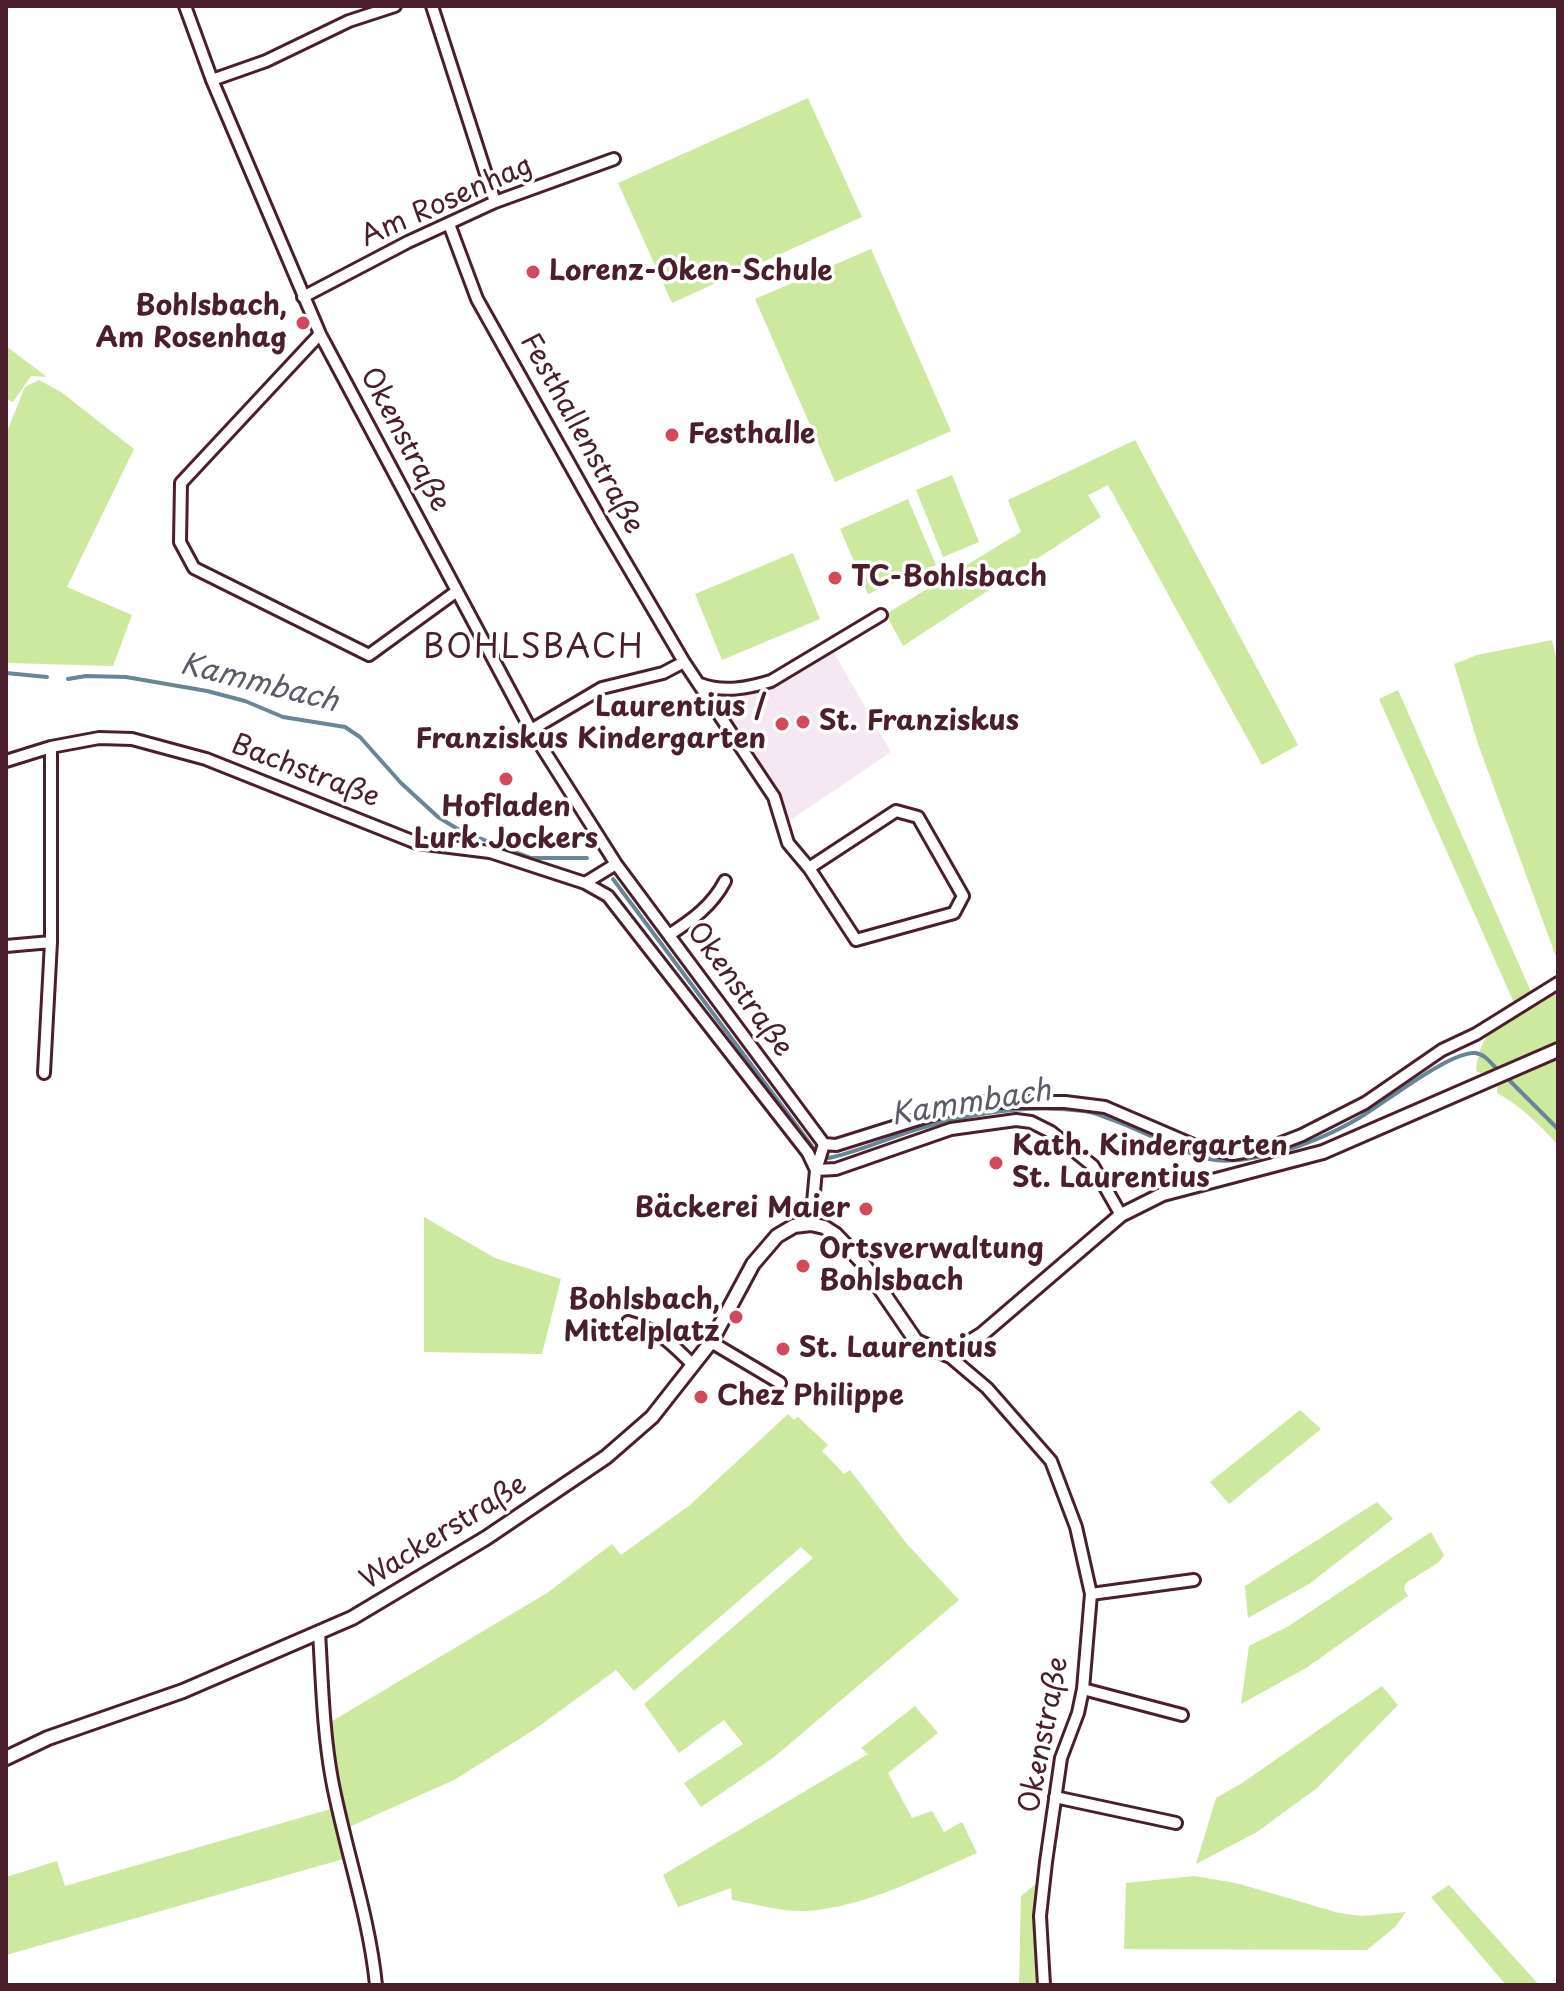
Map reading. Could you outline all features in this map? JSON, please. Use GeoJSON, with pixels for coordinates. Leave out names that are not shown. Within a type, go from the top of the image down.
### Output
{"type":"FeatureCollection","features":[{"type":"Feature","properties":{"kind":"street","name":"Okenstraße"},"geometry":{"type":"LineString","coordinates":[[185,6],[212,80],[320,334],[531,730],[616,864],[824,1144]]}},
{"type":"Feature","properties":{"kind":"street"},"geometry":{"type":"LineString","coordinates":[[212,80],[266,61],[349,21],[395,6]]}},
{"type":"Feature","properties":{"kind":"street"},"geometry":{"type":"LineString","coordinates":[[432,6],[495,202]]}},
{"type":"Feature","properties":{"kind":"street","name":"Am Rosenhag"},"geometry":{"type":"LineString","coordinates":[[303,297],[408,242],[495,202],[614,159]]}},
{"type":"Feature","properties":{"kind":"street","name":"Festhallenstraße"},"geometry":{"type":"LineString","coordinates":[[449,224],[477,299],[684,662],[774,797],[788,843],[809,868],[856,940],[954,913],[963,896],[918,817],[896,811],[809,868]]}},
{"type":"Feature","properties":{"kind":"street"},"geometry":{"type":"LineString","coordinates":[[320,334],[181,483],[180,542],[194,568],[369,655],[457,591]]}},
{"type":"Feature","properties":{"kind":"street"},"geometry":{"type":"LineString","coordinates":[[698,683],[724,689],[754,687],[771,681],[881,615]]}},
{"type":"Feature","properties":{"kind":"street"},"geometry":{"type":"LineString","coordinates":[[531,730],[602,688],[663,673],[684,662]]}},
{"type":"Feature","properties":{"kind":"street","name":"Bachstraße"},"geometry":{"type":"LineString","coordinates":[[6,761],[51,747],[99,738],[132,739],[206,759],[417,843],[490,852],[585,883],[608,896],[817,1166]]}},
{"type":"Feature","properties":{"kind":"street"},"geometry":{"type":"LineString","coordinates":[[44,1073],[51,942],[51,747]]}},
{"type":"Feature","properties":{"kind":"street"},"geometry":{"type":"LineString","coordinates":[[585,883],[616,864]]}},
{"type":"Feature","properties":{"kind":"street"},"geometry":{"type":"LineString","coordinates":[[669,935],[716,899],[725,881]]}},
{"type":"Feature","properties":{"kind":"street"},"geometry":{"type":"LineString","coordinates":[[6,946],[51,942]]}},
{"type":"Feature","properties":{"kind":"street"},"geometry":{"type":"LineString","coordinates":[[811,1224],[817,1166],[824,1144],[836,1145],[973,1102],[1065,1102],[1105,1107],[1196,1146],[1233,1154],[1271,1147],[1365,1103],[1442,1050],[1476,1034],[1558,983]]}},
{"type":"Feature","properties":{"kind":"street"},"geometry":{"type":"LineString","coordinates":[[948,1355],[981,1335],[1121,1215],[1163,1194],[1323,1152],[1558,1050]]}},
{"type":"Feature","properties":{"kind":"street"},"geometry":{"type":"LineString","coordinates":[[817,1166],[836,1169],[951,1129],[1016,1120],[1031,1122],[1051,1132],[1093,1166],[1121,1215]]}},
{"type":"Feature","properties":{"kind":"street","name":"Okenstraße"},"geometry":{"type":"LineString","coordinates":[[811,1224],[835,1234],[862,1262],[916,1341],[948,1355],[987,1388],[1051,1461],[1076,1527],[1091,1594],[1083,1689],[1078,1713],[1061,1758],[1040,1916],[1044,1985]]}},
{"type":"Feature","properties":{"kind":"street","name":"Wackerstraße"},"geometry":{"type":"LineString","coordinates":[[6,1758],[51,1737],[183,1691],[352,1618],[486,1538],[606,1457],[652,1417],[711,1342],[753,1264],[777,1236],[794,1226],[811,1224]]}},
{"type":"Feature","properties":{"kind":"street"},"geometry":{"type":"LineString","coordinates":[[628,1322],[663,1336],[693,1365]]}},
{"type":"Feature","properties":{"kind":"street"},"geometry":{"type":"LineString","coordinates":[[711,1342],[780,1383]]}},
{"type":"Feature","properties":{"kind":"street"},"geometry":{"type":"LineString","coordinates":[[1091,1594],[1194,1580]]}},
{"type":"Feature","properties":{"kind":"street"},"geometry":{"type":"LineString","coordinates":[[319,1632],[330,1768],[372,1940],[376,1985]]}},
{"type":"Feature","properties":{"kind":"street"},"geometry":{"type":"LineString","coordinates":[[1083,1689],[1182,1715]]}},
{"type":"Feature","properties":{"kind":"street"},"geometry":{"type":"LineString","coordinates":[[1055,1797],[1176,1823]]}},
{"type":"Feature","properties":{"kind":"shaded area","name":"St. Franziskus"},"geometry":{"type":"Polygon","coordinates":[[[832,649],[891,752],[789,821],[779,790],[711,693],[745,693],[781,682],[832,649]]]}},
{"type":"Feature","properties":{"kind":"green space"},"geometry":{"type":"Polygon","coordinates":[[[808,98],[862,217],[672,303],[618,183],[808,98]]]}},
{"type":"Feature","properties":{"kind":"green space"},"geometry":{"type":"Polygon","coordinates":[[[871,249],[951,431],[835,482],[755,299],[871,249]]]}},
{"type":"Feature","properties":{"kind":"green space"},"geometry":{"type":"Polygon","coordinates":[[[6,346],[47,377],[31,376],[13,402],[6,399],[6,346]]]}},
{"type":"Feature","properties":{"kind":"green space"},"geometry":{"type":"Polygon","coordinates":[[[39,380],[61,392],[134,449],[67,587],[132,615],[113,666],[6,663],[6,434],[25,387],[39,380]]]}},
{"type":"Feature","properties":{"kind":"green space"},"geometry":{"type":"Polygon","coordinates":[[[1135,440],[1298,745],[1262,765],[1108,485],[1088,495],[1101,517],[903,646],[886,614],[1021,532],[1008,500],[1135,440]]]}},
{"type":"Feature","properties":{"kind":"green space"},"geometry":{"type":"Polygon","coordinates":[[[952,475],[979,542],[943,557],[916,490],[952,475]]]}},
{"type":"Feature","properties":{"kind":"green space"},"geometry":{"type":"Polygon","coordinates":[[[908,499],[936,565],[868,594],[840,529],[908,499]]]}},
{"type":"Feature","properties":{"kind":"green space"},"geometry":{"type":"Polygon","coordinates":[[[793,553],[820,619],[722,660],[695,594],[793,553]]]}},
{"type":"Feature","properties":{"kind":"green space"},"geometry":{"type":"Polygon","coordinates":[[[1552,640],[1558,666],[1558,962],[1478,744],[1454,664],[1477,655],[1552,640]]]}},
{"type":"Feature","properties":{"kind":"green space"},"geometry":{"type":"Polygon","coordinates":[[[1398,690],[1532,994],[1515,1005],[1379,699],[1398,690]]]}},
{"type":"Feature","properties":{"kind":"green space"},"geometry":{"type":"Polygon","coordinates":[[[1558,987],[1558,1045],[1487,1075],[1477,1072],[1481,1048],[1493,1030],[1519,1009],[1558,987]]]}},
{"type":"Feature","properties":{"kind":"green space"},"geometry":{"type":"Polygon","coordinates":[[[1558,1057],[1558,1145],[1530,1116],[1497,1093],[1497,1083],[1558,1057]]]}},
{"type":"Feature","properties":{"kind":"green space"},"geometry":{"type":"Polygon","coordinates":[[[424,1217],[495,1258],[561,1279],[542,1354],[424,1352],[424,1217]]]}},
{"type":"Feature","properties":{"kind":"green space"},"geometry":{"type":"Polygon","coordinates":[[[1300,1410],[1321,1429],[1229,1504],[1210,1482],[1300,1410]]]}},
{"type":"Feature","properties":{"kind":"green space"},"geometry":{"type":"Polygon","coordinates":[[[788,1414],[794,1420],[798,1417],[828,1445],[822,1451],[844,1474],[850,1470],[907,1544],[959,1600],[773,1758],[701,1807],[684,1783],[743,1744],[724,1720],[679,1753],[644,1704],[813,1558],[801,1547],[634,1691],[616,1670],[535,1729],[456,1779],[347,1828],[337,1786],[329,1723],[547,1593],[612,1544],[621,1555],[690,1505],[788,1414]]]}},
{"type":"Feature","properties":{"kind":"green space"},"geometry":{"type":"Polygon","coordinates":[[[1377,1502],[1393,1519],[1309,1584],[1248,1618],[1245,1586],[1377,1502]]]}},
{"type":"Feature","properties":{"kind":"green space"},"geometry":{"type":"Polygon","coordinates":[[[1431,1532],[1444,1555],[1439,1562],[1406,1583],[1404,1589],[1408,1596],[1306,1668],[1241,1704],[1249,1646],[1287,1627],[1431,1532]]]}},
{"type":"Feature","properties":{"kind":"green space"},"geometry":{"type":"Polygon","coordinates":[[[1382,1686],[1398,1705],[1317,1788],[1257,1832],[1196,1864],[1216,1798],[1382,1686]]]}},
{"type":"Feature","properties":{"kind":"green space"},"geometry":{"type":"Polygon","coordinates":[[[915,1706],[938,1733],[888,1773],[912,1818],[932,1811],[944,1832],[962,1822],[977,1853],[894,1889],[828,1908],[788,1910],[732,1900],[731,1888],[678,1907],[663,1875],[868,1754],[861,1748],[915,1706]]]}},
{"type":"Feature","properties":{"kind":"green space"},"geometry":{"type":"Polygon","coordinates":[[[334,1808],[347,1858],[6,1955],[6,1877],[57,1861],[65,1886],[334,1808]]]}},
{"type":"Feature","properties":{"kind":"green space"},"geometry":{"type":"Polygon","coordinates":[[[1194,1876],[1236,1883],[1339,1913],[1361,1916],[1406,1912],[1395,1927],[1367,1950],[1124,1949],[1126,1883],[1194,1876]]]}},
{"type":"Feature","properties":{"kind":"green space"},"geometry":{"type":"Polygon","coordinates":[[[1040,1883],[1036,1985],[1019,1985],[1021,1896],[1040,1883]]]}},
{"type":"Feature","properties":{"kind":"green space"},"geometry":{"type":"Polygon","coordinates":[[[1449,1885],[1539,1985],[1506,1985],[1431,1897],[1449,1885]]]}},
{"type":"Feature","properties":{"kind":"waterway","name":"Kammbach"},"geometry":{"type":"LineString","coordinates":[[6,673],[47,677]]}},
{"type":"Feature","properties":{"kind":"waterway","name":"Kammbach"},"geometry":{"type":"LineString","coordinates":[[68,679],[126,677],[207,691],[245,701],[283,717],[345,727],[360,737],[401,783],[438,817],[461,831],[531,858],[587,858]]}},
{"type":"Feature","properties":{"kind":"waterway","name":"Kammbach"},"geometry":{"type":"LineString","coordinates":[[613,879],[814,1149],[829,1158],[961,1118],[1002,1111],[1064,1109],[1091,1112],[1197,1155],[1230,1161],[1288,1150],[1313,1141],[1359,1118],[1434,1069],[1464,1055],[1482,1055],[1499,1071]]}},
{"type":"Feature","properties":{"kind":"waterway","name":"Kammbach"},"geometry":{"type":"LineString","coordinates":[[1506,1077],[1558,1129]]}},
{"type":"Feature","properties":{"kind":"place","name":"Lorenz-Oken-Schule"},"geometry":{"type":"Point","coordinates":[533,272]}},
{"type":"Feature","properties":{"kind":"place","name":"Bohlsbach, Am Rosenhag"},"geometry":{"type":"Point","coordinates":[303,323]}},
{"type":"Feature","properties":{"kind":"place","name":"Festhalle"},"geometry":{"type":"Point","coordinates":[672,435]}},
{"type":"Feature","properties":{"kind":"place","name":"TC-Bohlsbach"},"geometry":{"type":"Point","coordinates":[835,578]}},
{"type":"Feature","properties":{"kind":"place","name":"St. Franziskus"},"geometry":{"type":"Point","coordinates":[803,722]}},
{"type":"Feature","properties":{"kind":"place","name":"Laurentius / Franziskus Kindergarten"},"geometry":{"type":"Point","coordinates":[782,724]}},
{"type":"Feature","properties":{"kind":"place","name":"Hofladen Lurk Jockers"},"geometry":{"type":"Point","coordinates":[506,779]}},
{"type":"Feature","properties":{"kind":"place","name":"Kath. Kindergarten St. Laurentius"},"geometry":{"type":"Point","coordinates":[996,1163]}},
{"type":"Feature","properties":{"kind":"place","name":"Bäckerei Maier"},"geometry":{"type":"Point","coordinates":[866,1209]}},
{"type":"Feature","properties":{"kind":"place","name":"Ortsverwaltung Bohlsbach"},"geometry":{"type":"Point","coordinates":[803,1266]}},
{"type":"Feature","properties":{"kind":"place","name":"Bohlsbach, Mittelplatz"},"geometry":{"type":"Point","coordinates":[736,1317]}},
{"type":"Feature","properties":{"kind":"place","name":"St. Laurentius"},"geometry":{"type":"Point","coordinates":[783,1349]}},
{"type":"Feature","properties":{"kind":"place","name":"Chez Philippe"},"geometry":{"type":"Point","coordinates":[701,1397]}},
{"type":"Feature","properties":{"kind":"district","name":"BOHLSBACH"},"geometry":{"type":"Point","coordinates":[534,649]}}]}
